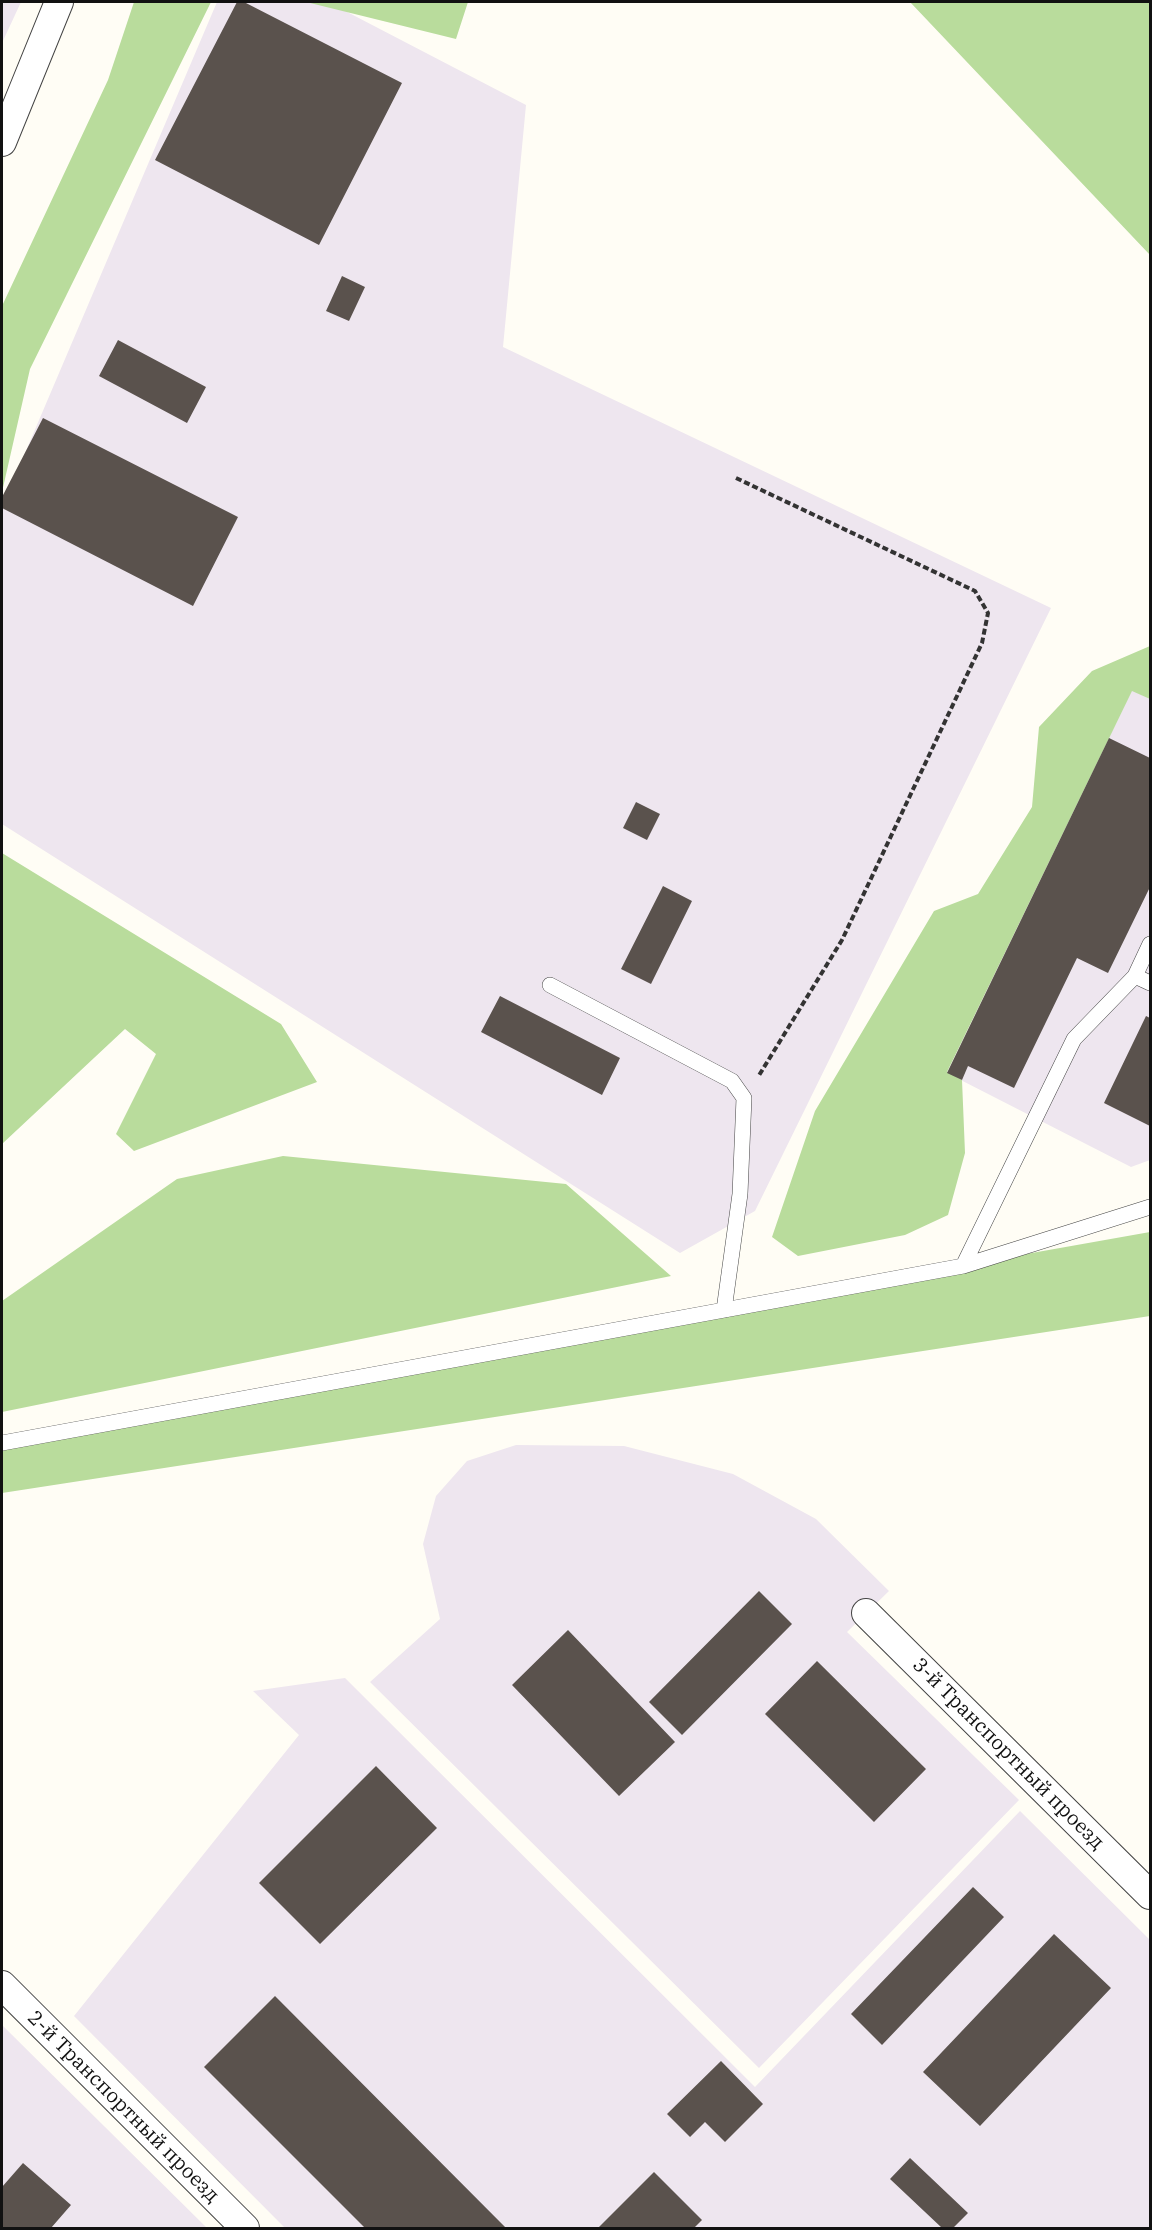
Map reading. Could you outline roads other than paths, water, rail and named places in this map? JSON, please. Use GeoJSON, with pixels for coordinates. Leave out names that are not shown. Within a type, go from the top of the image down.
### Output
{"type":"FeatureCollection","features":[{"type":"Feature","properties":{"kind":"street"},"geometry":{"type":"LineString","coordinates":[[2,142],[59,2]]}},
{"type":"Feature","properties":{"kind":"street","name":"3-й Транспортный проезд"},"geometry":{"type":"LineString","coordinates":[[866,1613],[1150,1895]]}},
{"type":"Feature","properties":{"kind":"street","name":"2-й Транспортный проезд"},"geometry":{"type":"LineString","coordinates":[[2,1985],[245,2229]]}},
{"type":"Feature","properties":{"kind":"lane"},"geometry":{"type":"LineString","coordinates":[[963,1266],[1074,1039],[1135,976],[1150,944]]}},
{"type":"Feature","properties":{"kind":"lane"},"geometry":{"type":"LineString","coordinates":[[1135,976],[1150,983]]}},
{"type":"Feature","properties":{"kind":"lane"},"geometry":{"type":"LineString","coordinates":[[550,985],[732,1081],[744,1098],[740,1194],[724,1310]]}},
{"type":"Feature","properties":{"kind":"lane"},"geometry":{"type":"LineString","coordinates":[[2,1443],[963,1266],[1150,1207]]}}]}
